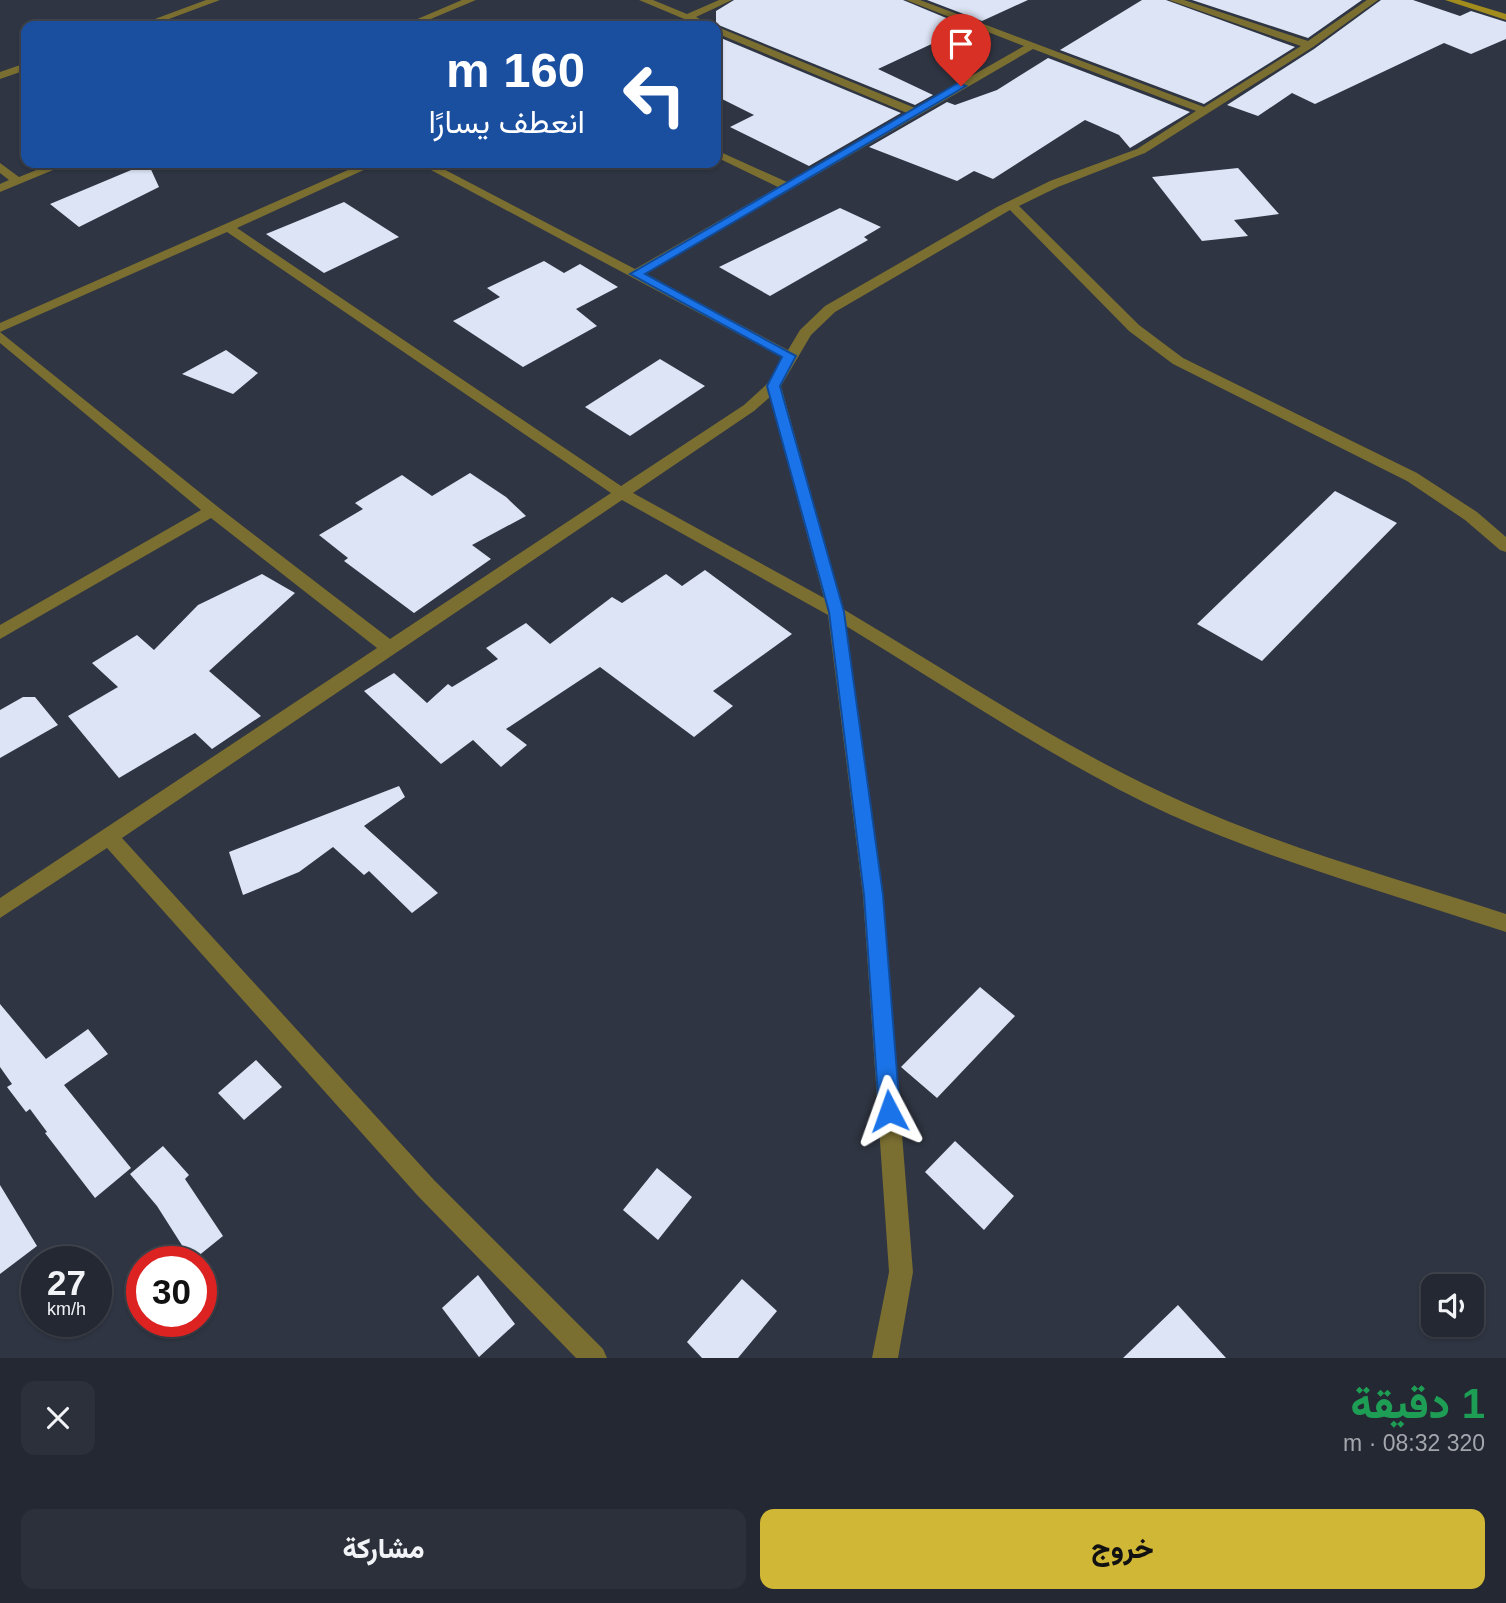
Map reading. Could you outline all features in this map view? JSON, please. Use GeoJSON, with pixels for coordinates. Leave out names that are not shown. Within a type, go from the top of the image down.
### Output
{"type":"FeatureCollection","features":[{"type":"Feature","properties":{"kind":"street"},"geometry":{"type":"LineString","coordinates":[[155,21],[215,0]]}},
{"type":"Feature","properties":{"kind":"street"},"geometry":{"type":"LineString","coordinates":[[444,0],[457,6]]}},
{"type":"Feature","properties":{"kind":"street"},"geometry":{"type":"LineString","coordinates":[[418,21],[471,0]]}},
{"type":"Feature","properties":{"kind":"street"},"geometry":{"type":"LineString","coordinates":[[644,0],[696,21]]}},
{"type":"Feature","properties":{"kind":"street"},"geometry":{"type":"LineString","coordinates":[[688,18],[727,0]]}},
{"type":"Feature","properties":{"kind":"street"},"geometry":{"type":"LineString","coordinates":[[911,0],[1203,110]]}},
{"type":"Feature","properties":{"kind":"street"},"geometry":{"type":"LineString","coordinates":[[1174,0],[1309,45]]}},
{"type":"Feature","properties":{"kind":"street"},"geometry":{"type":"LineString","coordinates":[[0,909],[749,408],[774,386],[804,333],[830,309],[1012,205],[1141,151],[1309,45],[1373,0]]}},
{"type":"Feature","properties":{"kind":"street"},"geometry":{"type":"LineString","coordinates":[[1450,0],[1506,17]]}},
{"type":"Feature","properties":{"kind":"street"},"geometry":{"type":"LineString","coordinates":[[426,18],[433,21]]}},
{"type":"Feature","properties":{"kind":"street"},"geometry":{"type":"LineString","coordinates":[[721,31],[914,112]]}},
{"type":"Feature","properties":{"kind":"street"},"geometry":{"type":"LineString","coordinates":[[636,274],[1033,45]]}},
{"type":"Feature","properties":{"kind":"street"},"geometry":{"type":"LineString","coordinates":[[0,76],[21,68]]}},
{"type":"Feature","properties":{"kind":"street"},"geometry":{"type":"LineString","coordinates":[[721,155],[786,186]]}},
{"type":"Feature","properties":{"kind":"street"},"geometry":{"type":"LineString","coordinates":[[0,167],[17,181]]}},
{"type":"Feature","properties":{"kind":"street"},"geometry":{"type":"LineString","coordinates":[[0,188],[51,168]]}},
{"type":"Feature","properties":{"kind":"street"},"geometry":{"type":"LineString","coordinates":[[0,328],[362,168]]}},
{"type":"Feature","properties":{"kind":"street"},"geometry":{"type":"LineString","coordinates":[[434,168],[789,356]]}},
{"type":"Feature","properties":{"kind":"street"},"geometry":{"type":"LineString","coordinates":[[1012,205],[1134,328],[1178,361],[1412,477],[1471,516],[1506,546]]}},
{"type":"Feature","properties":{"kind":"street"},"geometry":{"type":"LineString","coordinates":[[227,227],[621,493],[836,612],[1090,765],[1178,809],[1266,844],[1506,923]]}},
{"type":"Feature","properties":{"kind":"street"},"geometry":{"type":"LineString","coordinates":[[0,336],[212,511],[388,647]]}},
{"type":"Feature","properties":{"kind":"street"},"geometry":{"type":"LineString","coordinates":[[774,386],[836,612],[873,895],[901,1272],[885,1358]]}},
{"type":"Feature","properties":{"kind":"street"},"geometry":{"type":"LineString","coordinates":[[0,634],[212,511]]}},
{"type":"Feature","properties":{"kind":"street"},"geometry":{"type":"LineString","coordinates":[[109,836],[426,1188],[594,1358]]}},
{"type":"Feature","properties":{"kind":"building"},"geometry":{"type":"Polygon","coordinates":[[[734,0],[903,0],[968,27],[878,69],[933,95],[915,105],[721,26],[721,21],[716,21],[716,11],[734,0]]]}},
{"type":"Feature","properties":{"kind":"building"},"geometry":{"type":"Polygon","coordinates":[[[927,0],[1028,0],[982,21],[927,0]]]}},
{"type":"Feature","properties":{"kind":"building"},"geometry":{"type":"Polygon","coordinates":[[[1142,0],[1166,0],[1295,47],[1204,104],[1060,50],[1142,0]]]}},
{"type":"Feature","properties":{"kind":"building"},"geometry":{"type":"Polygon","coordinates":[[[1192,0],[1362,0],[1308,38],[1192,0]]]}},
{"type":"Feature","properties":{"kind":"building"},"geometry":{"type":"Polygon","coordinates":[[[1381,0],[1413,0],[1460,16],[1471,11],[1506,22],[1506,39],[1471,54],[1444,43],[1315,104],[1292,93],[1258,116],[1227,105],[1314,49],[1381,0]]]}},
{"type":"Feature","properties":{"kind":"building"},"geometry":{"type":"Polygon","coordinates":[[[721,38],[901,113],[809,166],[730,127],[754,115],[721,98],[721,38]]]}},
{"type":"Feature","properties":{"kind":"building"},"geometry":{"type":"Polygon","coordinates":[[[1048,58],[1190,112],[1130,148],[1119,135],[1085,120],[993,179],[974,171],[957,181],[869,147],[947,102],[955,105],[997,90],[1048,58]]]}},
{"type":"Feature","properties":{"kind":"building"},"geometry":{"type":"Polygon","coordinates":[[[136,168],[150,168],[159,187],[79,227],[50,204],[136,168]]]}},
{"type":"Feature","properties":{"kind":"building"},"geometry":{"type":"Polygon","coordinates":[[[1238,168],[1279,214],[1234,220],[1248,236],[1202,241],[1152,177],[1238,168]]]}},
{"type":"Feature","properties":{"kind":"building"},"geometry":{"type":"Polygon","coordinates":[[[344,202],[399,237],[324,273],[266,234],[344,202]]]}},
{"type":"Feature","properties":{"kind":"building"},"geometry":{"type":"Polygon","coordinates":[[[840,208],[881,227],[864,237],[868,240],[770,296],[719,267],[840,208]]]}},
{"type":"Feature","properties":{"kind":"building"},"geometry":{"type":"Polygon","coordinates":[[[544,261],[564,273],[580,264],[618,287],[576,309],[597,326],[523,367],[453,321],[500,297],[487,288],[544,261]]]}},
{"type":"Feature","properties":{"kind":"building"},"geometry":{"type":"Polygon","coordinates":[[[226,350],[258,373],[233,394],[182,374],[226,350]]]}},
{"type":"Feature","properties":{"kind":"building"},"geometry":{"type":"Polygon","coordinates":[[[660,359],[705,386],[630,436],[585,407],[660,359]]]}},
{"type":"Feature","properties":{"kind":"building"},"geometry":{"type":"Polygon","coordinates":[[[470,473],[506,497],[526,516],[472,545],[491,559],[414,613],[344,561],[348,558],[319,535],[363,509],[355,503],[402,475],[432,496],[470,473]]]}},
{"type":"Feature","properties":{"kind":"building"},"geometry":{"type":"Polygon","coordinates":[[[1335,491],[1397,523],[1262,661],[1197,624],[1335,491]]]}},
{"type":"Feature","properties":{"kind":"building"},"geometry":{"type":"Polygon","coordinates":[[[705,570],[792,634],[713,691],[733,706],[694,737],[600,667],[506,729],[527,745],[501,767],[473,740],[441,764],[364,691],[394,673],[427,703],[448,684],[452,687],[498,659],[486,648],[526,623],[550,644],[612,597],[622,603],[666,574],[682,586],[705,570]]]}},
{"type":"Feature","properties":{"kind":"building"},"geometry":{"type":"Polygon","coordinates":[[[262,574],[295,593],[209,671],[261,716],[212,749],[195,733],[119,778],[68,716],[118,687],[92,663],[137,635],[154,650],[198,605],[262,574]]]}},
{"type":"Feature","properties":{"kind":"building"},"geometry":{"type":"Polygon","coordinates":[[[23,697],[35,697],[58,725],[0,758],[0,710],[23,697]]]}},
{"type":"Feature","properties":{"kind":"building"},"geometry":{"type":"Polygon","coordinates":[[[399,786],[405,797],[364,826],[438,893],[412,913],[369,871],[364,875],[333,847],[299,872],[243,895],[229,852],[399,786]]]}},
{"type":"Feature","properties":{"kind":"building"},"geometry":{"type":"Polygon","coordinates":[[[980,987],[1015,1016],[937,1098],[901,1067],[980,987]]]}},
{"type":"Feature","properties":{"kind":"building"},"geometry":{"type":"Polygon","coordinates":[[[0,1004],[46,1059],[88,1029],[108,1054],[64,1085],[131,1168],[95,1198],[30,1109],[26,1112],[7,1087],[12,1084],[0,1067],[0,1004]]]}},
{"type":"Feature","properties":{"kind":"building"},"geometry":{"type":"Polygon","coordinates":[[[256,1060],[282,1087],[244,1120],[218,1093],[256,1060]]]}},
{"type":"Feature","properties":{"kind":"building"},"geometry":{"type":"Polygon","coordinates":[[[955,1141],[1014,1196],[984,1230],[925,1172],[955,1141]]]}},
{"type":"Feature","properties":{"kind":"building"},"geometry":{"type":"Polygon","coordinates":[[[163,1146],[189,1175],[185,1179],[223,1236],[211,1246],[182,1246],[157,1206],[130,1174],[163,1146]]]}},
{"type":"Feature","properties":{"kind":"building"},"geometry":{"type":"Polygon","coordinates":[[[657,1168],[692,1197],[658,1240],[623,1210],[657,1168]]]}},
{"type":"Feature","properties":{"kind":"building"},"geometry":{"type":"Polygon","coordinates":[[[0,1185],[37,1246],[21,1246],[21,1258],[0,1274],[0,1185]]]}},
{"type":"Feature","properties":{"kind":"building"},"geometry":{"type":"Polygon","coordinates":[[[478,1275],[515,1324],[479,1357],[442,1308],[478,1275]]]}},
{"type":"Feature","properties":{"kind":"building"},"geometry":{"type":"Polygon","coordinates":[[[742,1279],[777,1311],[738,1358],[702,1358],[687,1342],[742,1279]]]}},
{"type":"Feature","properties":{"kind":"building"},"geometry":{"type":"Polygon","coordinates":[[[1178,1305],[1226,1358],[1123,1358],[1178,1305]]]}},
{"type":"Feature","properties":{"kind":"route"},"geometry":{"type":"LineString","coordinates":[[889,1111],[873,895],[836,612],[774,386],[789,356],[636,274],[961,86]]}}]}
